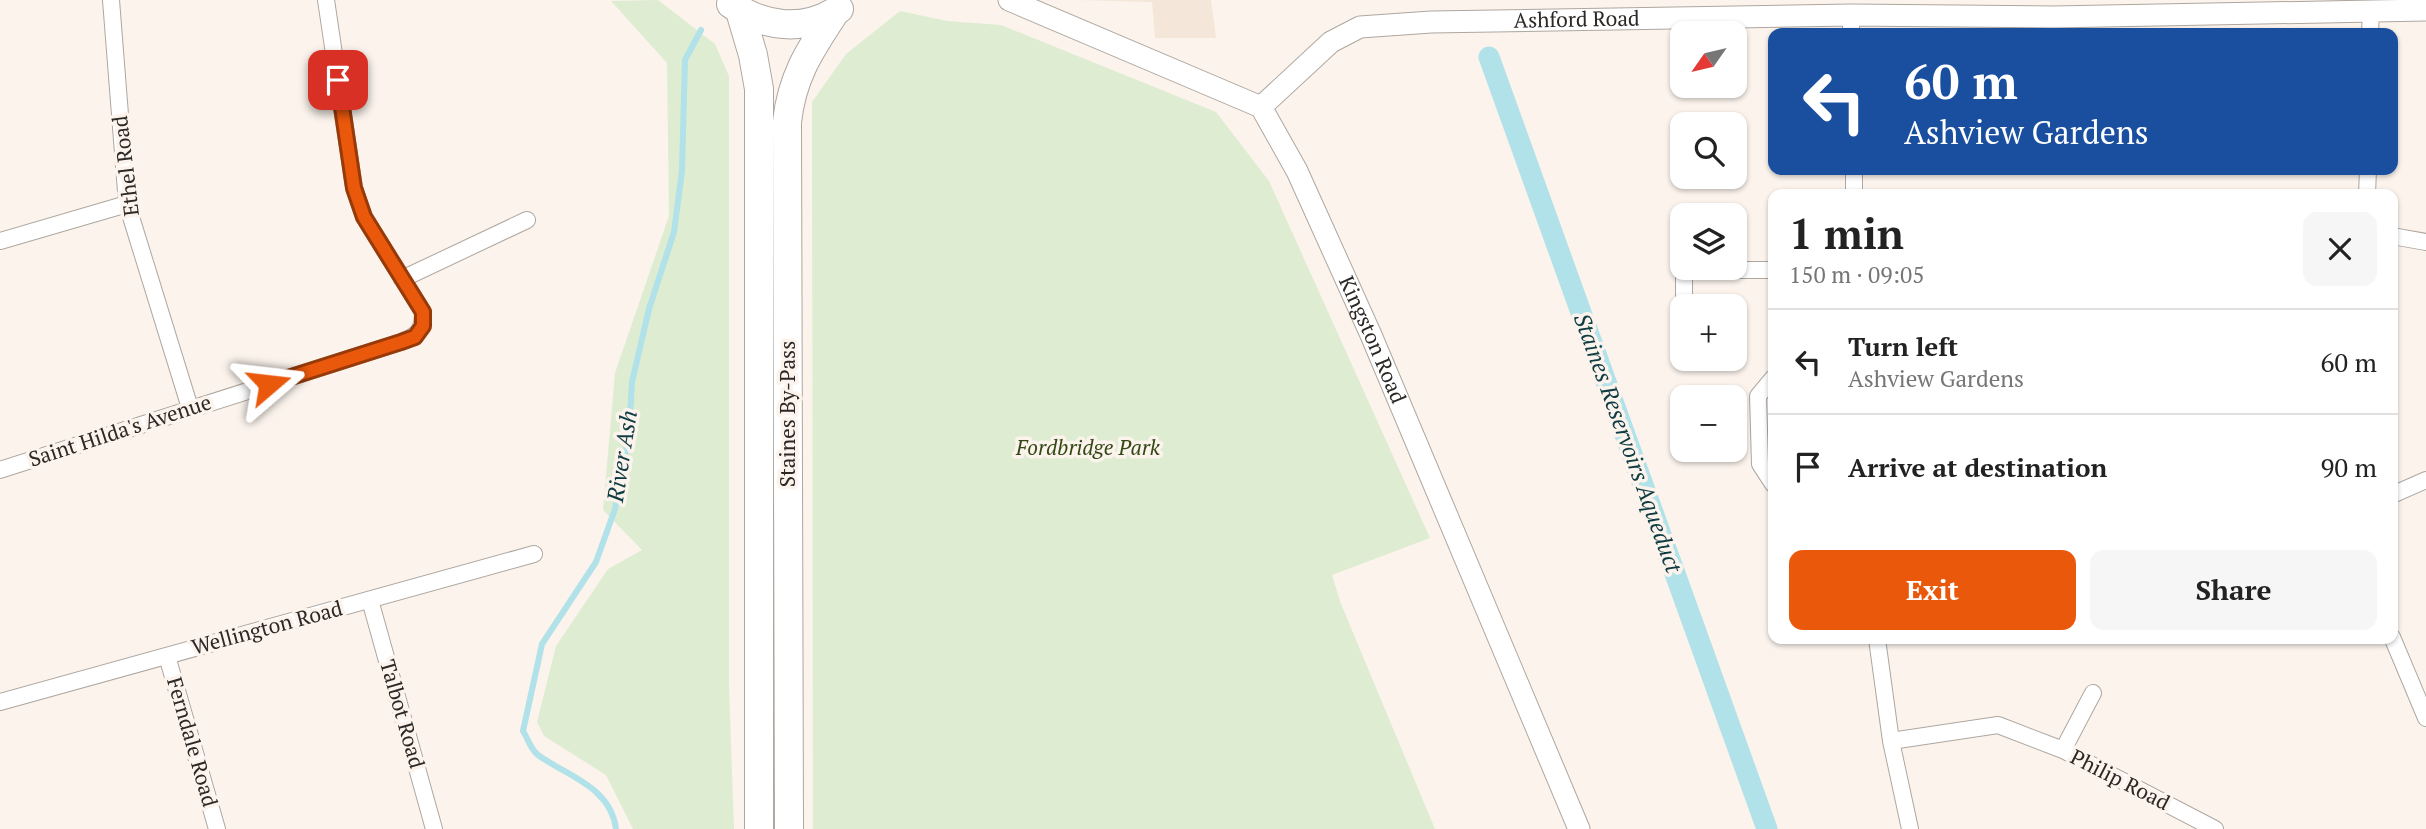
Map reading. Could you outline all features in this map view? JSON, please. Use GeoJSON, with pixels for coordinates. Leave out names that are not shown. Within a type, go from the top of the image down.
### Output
{"type":"FeatureCollection","features":[{"type":"Feature","properties":{"kind":"highway"},"geometry":{"type":"LineString","coordinates":[[733,5],[764,22],[797,25],[842,6]]}},
{"type":"Feature","properties":{"kind":"highway","name":"Staines By-Pass"},"geometry":{"type":"LineString","coordinates":[[733,5],[753,55],[759,89],[759,829]]}},
{"type":"Feature","properties":{"kind":"highway","name":"Staines By-Pass"},"geometry":{"type":"LineString","coordinates":[[789,829],[786,122],[789,99],[809,48],[842,6]]}},
{"type":"Feature","properties":{"kind":"main road"},"geometry":{"type":"LineString","coordinates":[[1009,0],[1261,107]]}},
{"type":"Feature","properties":{"kind":"main road","name":"Ashford Road"},"geometry":{"type":"LineString","coordinates":[[1261,107],[1331,42],[1360,27],[1431,22],[1851,24],[2426,10]]}},
{"type":"Feature","properties":{"kind":"main road","name":"Kingston Road"},"geometry":{"type":"LineString","coordinates":[[1261,107],[1297,171],[1377,348],[1579,829]]}},
{"type":"Feature","properties":{"kind":"street","name":"Ethel Road"},"geometry":{"type":"LineString","coordinates":[[111,0],[127,204],[190,408]]}},
{"type":"Feature","properties":{"kind":"street"},"geometry":{"type":"LineString","coordinates":[[326,0],[354,188],[364,217],[402,279],[527,220]]}},
{"type":"Feature","properties":{"kind":"street"},"geometry":{"type":"LineString","coordinates":[[2370,28],[2371,10]]}},
{"type":"Feature","properties":{"kind":"street"},"geometry":{"type":"LineString","coordinates":[[0,241],[127,204]]}},
{"type":"Feature","properties":{"kind":"street"},"geometry":{"type":"LineString","coordinates":[[2398,237],[2426,242]]}},
{"type":"Feature","properties":{"kind":"street"},"geometry":{"type":"LineString","coordinates":[[1747,270],[1768,270]]}},
{"type":"Feature","properties":{"kind":"street","name":"Saint Hilda's Avenue"},"geometry":{"type":"LineString","coordinates":[[0,470],[415,337],[423,326],[423,312],[402,279]]}},
{"type":"Feature","properties":{"kind":"street"},"geometry":{"type":"LineString","coordinates":[[1768,384],[1758,396],[1760,464],[1768,476]]}},
{"type":"Feature","properties":{"kind":"street"},"geometry":{"type":"LineString","coordinates":[[2398,492],[2426,480]]}},
{"type":"Feature","properties":{"kind":"street","name":"Wellington Road"},"geometry":{"type":"LineString","coordinates":[[0,702],[534,554]]}},
{"type":"Feature","properties":{"kind":"street","name":"Talbot Road"},"geometry":{"type":"LineString","coordinates":[[370,600],[434,829]]}},
{"type":"Feature","properties":{"kind":"street"},"geometry":{"type":"LineString","coordinates":[[1878,644],[1891,741],[1910,829]]}},
{"type":"Feature","properties":{"kind":"street"},"geometry":{"type":"LineString","coordinates":[[2395,644],[2426,718]]}},
{"type":"Feature","properties":{"kind":"street","name":"Ferndale Road"},"geometry":{"type":"LineString","coordinates":[[167,656],[217,829]]}},
{"type":"Feature","properties":{"kind":"street","name":"Philip Road"},"geometry":{"type":"LineString","coordinates":[[2063,750],[2093,693]]}},
{"type":"Feature","properties":{"kind":"street","name":"Philip Road"},"geometry":{"type":"LineString","coordinates":[[1891,741],[1998,725],[2063,750],[2216,829]]}},
{"type":"Feature","properties":{"kind":"shaded area"},"geometry":{"type":"Polygon","coordinates":[[[1078,0],[1211,0],[1216,38],[1155,38],[1152,2],[1078,0]]]}},
{"type":"Feature","properties":{"kind":"green space"},"geometry":{"type":"Polygon","coordinates":[[[658,0],[715,44],[729,76],[729,686],[734,829],[633,829],[606,775],[544,736],[537,722],[556,646],[608,569],[642,550],[603,510],[615,373],[669,216],[667,63],[611,1],[658,0]]]}},
{"type":"Feature","properties":{"kind":"green space","name":"Fordbridge Park"},"geometry":{"type":"Polygon","coordinates":[[[900,11],[947,21],[1001,25],[1216,112],[1269,181],[1430,538],[1332,575],[1341,604],[1435,829],[813,829],[812,102],[846,54],[900,11]]]}},
{"type":"Feature","properties":{"kind":"waterway","name":"River Ash"},"geometry":{"type":"LineString","coordinates":[[616,829],[606,803],[597,793],[538,755],[523,731],[542,644],[596,562],[615,509],[629,434],[632,382],[649,309],[674,232],[682,171],[685,60],[701,30]]}},
{"type":"Feature","properties":{"kind":"waterway","name":"Staines Reservoirs Aqueduct"},"geometry":{"type":"LineString","coordinates":[[1489,57],[1767,829]]}},
{"type":"Feature","properties":{"kind":"route"},"geometry":{"type":"LineString","coordinates":[[269,384],[415,337],[423,326],[423,312],[364,217],[354,188],[338,80]]}}]}
